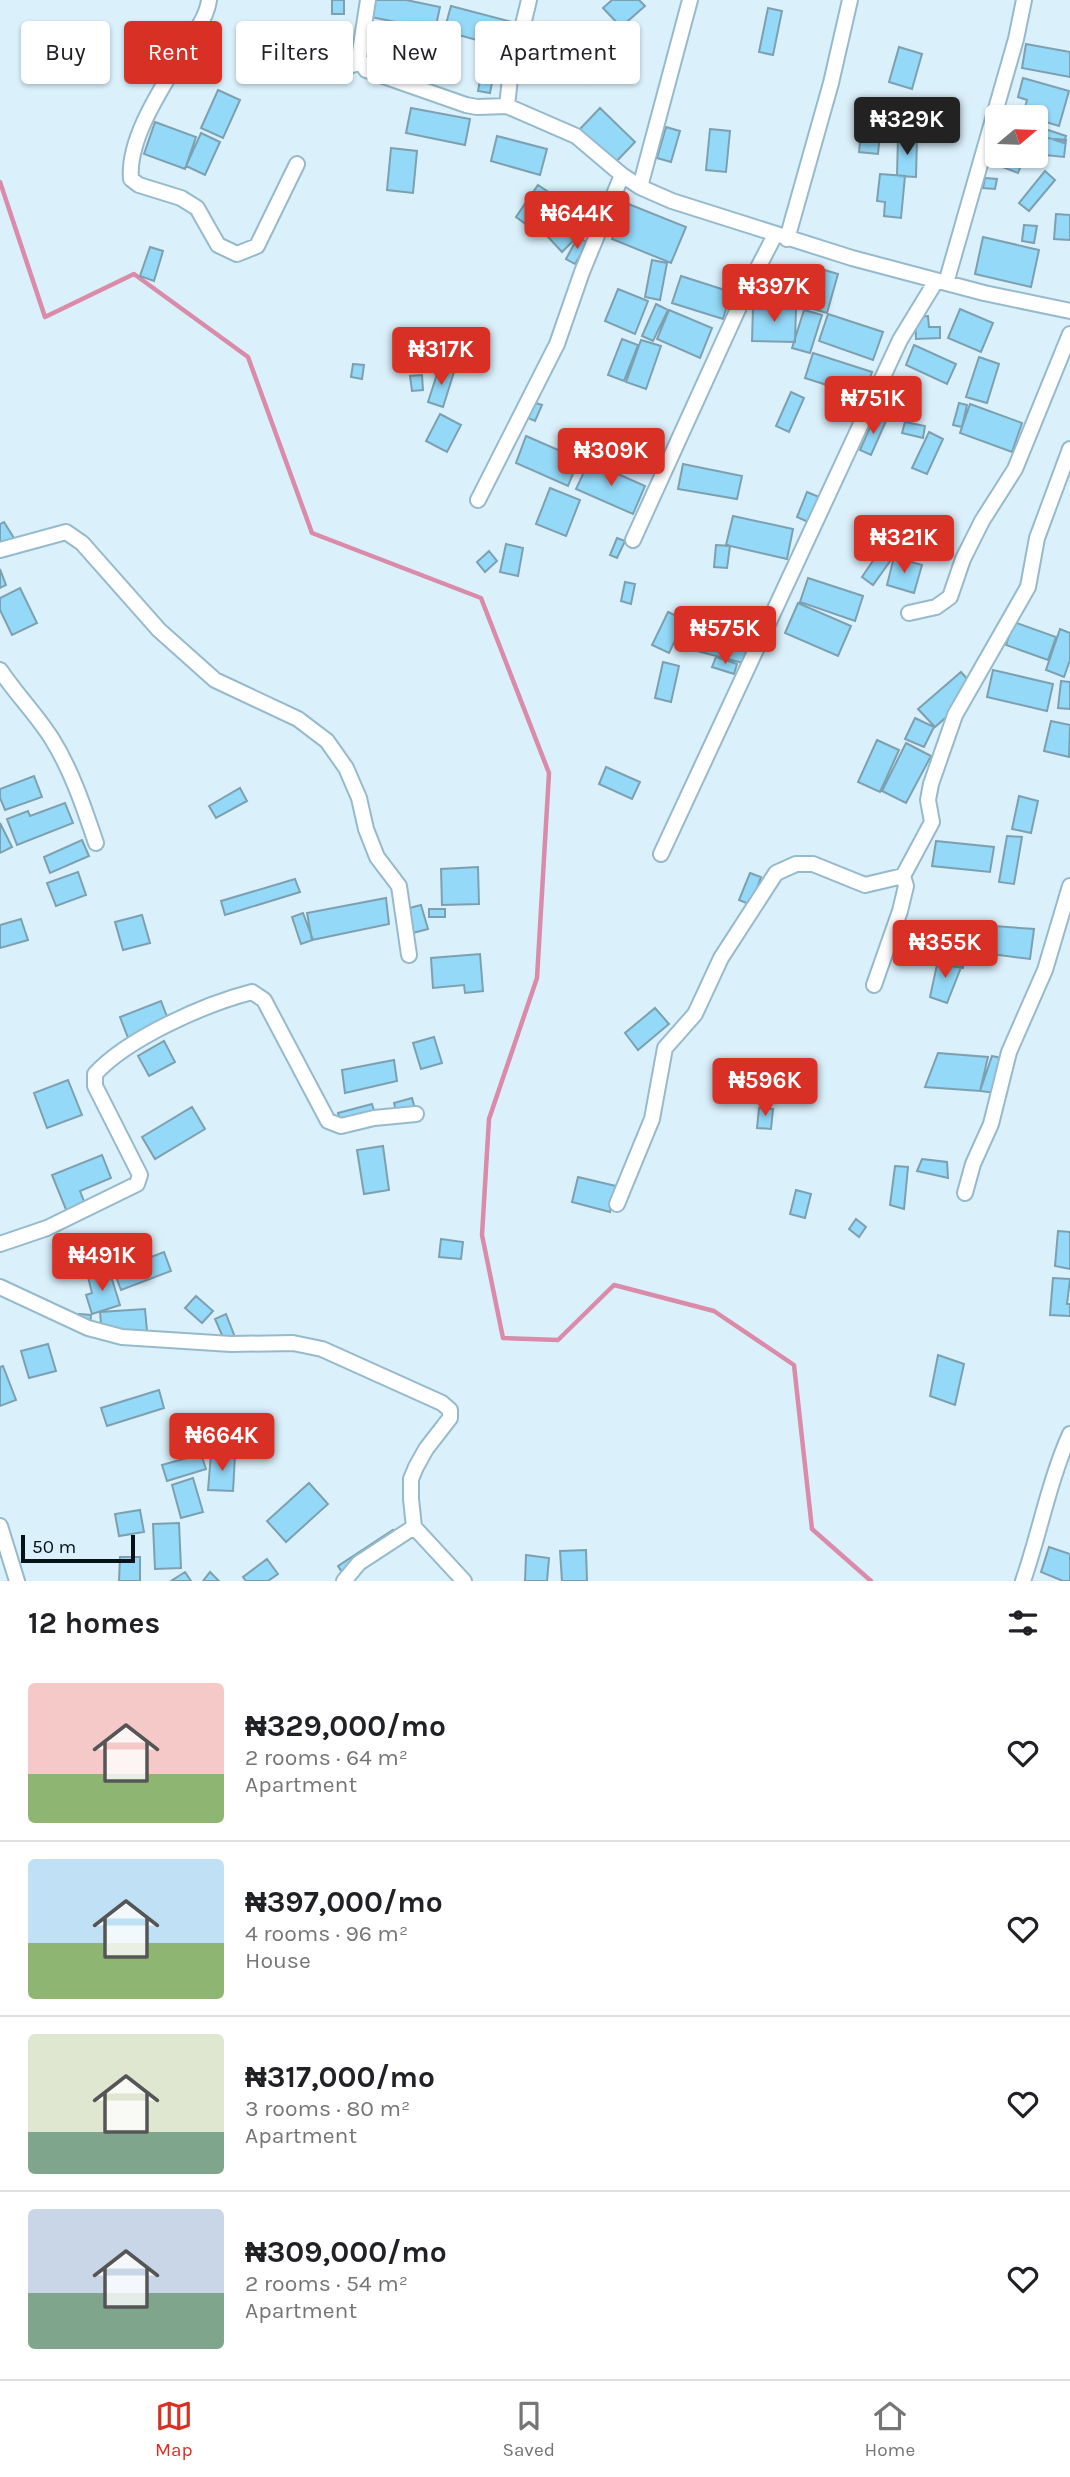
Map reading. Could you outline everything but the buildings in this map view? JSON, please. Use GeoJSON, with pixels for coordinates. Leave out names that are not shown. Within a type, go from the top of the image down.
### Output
{"type":"FeatureCollection","features":[{"type":"Feature","properties":{"kind":"street"},"geometry":{"type":"LineString","coordinates":[[209,0],[202,20],[141,130],[130,165],[131,179],[139,185],[181,198],[197,208],[218,246],[237,254],[257,246],[298,164]]}},
{"type":"Feature","properties":{"kind":"street"},"geometry":{"type":"LineString","coordinates":[[368,0],[359,58],[366,70],[466,105],[507,106],[576,136],[622,175],[640,187],[672,201],[781,237],[941,282],[1070,311]]}},
{"type":"Feature","properties":{"kind":"street"},"geometry":{"type":"LineString","coordinates":[[507,106],[510,78],[529,0]]}},
{"type":"Feature","properties":{"kind":"street"},"geometry":{"type":"LineString","coordinates":[[640,187],[690,0]]}},
{"type":"Feature","properties":{"kind":"street"},"geometry":{"type":"LineString","coordinates":[[633,540],[749,285],[781,237],[831,83],[850,0]]}},
{"type":"Feature","properties":{"kind":"street"},"geometry":{"type":"LineString","coordinates":[[661,854],[900,340],[941,282],[1016,39],[1024,0]]}},
{"type":"Feature","properties":{"kind":"street"},"geometry":{"type":"LineString","coordinates":[[353,65],[361,62]]}},
{"type":"Feature","properties":{"kind":"street"},"geometry":{"type":"LineString","coordinates":[[478,500],[557,344],[582,272],[622,175]]}},
{"type":"Feature","properties":{"kind":"street"},"geometry":{"type":"LineString","coordinates":[[909,612],[936,607],[950,597],[963,559],[982,521],[1015,469],[1070,334]]}},
{"type":"Feature","properties":{"kind":"street"},"geometry":{"type":"LineString","coordinates":[[874,985],[900,911],[906,886],[903,876],[932,822],[928,800],[931,784],[955,715],[1028,587],[1037,538],[1070,449]]}},
{"type":"Feature","properties":{"kind":"street"},"geometry":{"type":"LineString","coordinates":[[0,550],[66,532],[82,543],[159,630],[215,680],[298,719],[327,741],[346,768],[359,798],[366,829],[377,857],[399,886],[409,955]]}},
{"type":"Feature","properties":{"kind":"street"},"geometry":{"type":"LineString","coordinates":[[0,670],[58,750],[73,780],[96,843]]}},
{"type":"Feature","properties":{"kind":"street"},"geometry":{"type":"LineString","coordinates":[[617,1204],[652,1119],[665,1048],[695,1014],[721,958],[776,873],[796,864],[813,864],[865,885],[903,876]]}},
{"type":"Feature","properties":{"kind":"street"},"geometry":{"type":"LineString","coordinates":[[965,1193],[973,1164],[991,1124],[1009,1052],[1045,970],[1070,886]]}},
{"type":"Feature","properties":{"kind":"street"},"geometry":{"type":"LineString","coordinates":[[0,1244],[47,1228],[137,1184],[140,1175],[95,1086],[95,1074],[133,1044],[181,1019],[237,996],[252,992],[264,1000],[328,1121],[341,1126],[374,1118],[416,1114]]}},
{"type":"Feature","properties":{"kind":"street"},"geometry":{"type":"LineString","coordinates":[[0,1287],[88,1328],[122,1337],[231,1344],[291,1343],[322,1349],[442,1403],[450,1410],[450,1418],[421,1457],[411,1479],[414,1527],[464,1581]]}},
{"type":"Feature","properties":{"kind":"street"},"geometry":{"type":"LineString","coordinates":[[1023,1581],[1058,1461],[1070,1434]]}},
{"type":"Feature","properties":{"kind":"street"},"geometry":{"type":"LineString","coordinates":[[0,1526],[17,1581]]}},
{"type":"Feature","properties":{"kind":"street"},"geometry":{"type":"LineString","coordinates":[[344,1581],[359,1563],[414,1527]]}},
{"type":"Feature","properties":{"kind":"waterway"},"geometry":{"type":"LineString","coordinates":[[0,182],[45,317],[134,274],[248,357],[312,533],[481,598],[549,773],[537,978],[489,1119],[482,1235],[503,1338],[558,1340],[614,1285],[714,1311],[794,1365],[812,1529],[871,1581]]}}]}
